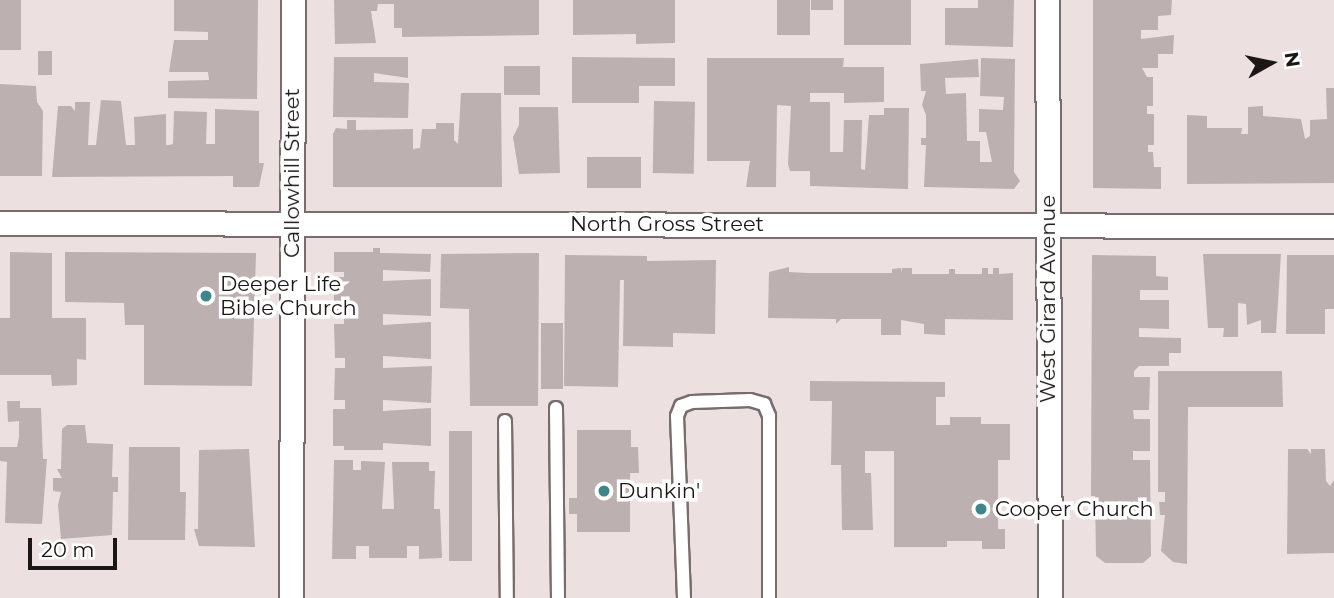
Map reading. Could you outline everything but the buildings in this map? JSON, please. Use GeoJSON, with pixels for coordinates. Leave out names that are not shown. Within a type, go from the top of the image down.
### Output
{"type":"FeatureCollection","features":[{"type":"Feature","properties":{"kind":"street","name":"Callowhill Street"},"geometry":{"type":"LineString","coordinates":[[291,598],[293,0]]}},
{"type":"Feature","properties":{"kind":"street","name":"West Girard Avenue"},"geometry":{"type":"LineString","coordinates":[[1047,0],[1050,598]]}},
{"type":"Feature","properties":{"kind":"street","name":"North Gross Street"},"geometry":{"type":"LineString","coordinates":[[0,223],[1334,226]]}},
{"type":"Feature","properties":{"kind":"lane"},"geometry":{"type":"LineString","coordinates":[[684,598],[677,416],[681,406],[692,402],[750,400],[764,404],[769,416],[769,598]]}},
{"type":"Feature","properties":{"kind":"lane"},"geometry":{"type":"LineString","coordinates":[[556,408],[558,598]]}},
{"type":"Feature","properties":{"kind":"lane"},"geometry":{"type":"LineString","coordinates":[[505,421],[507,598]]}},
{"type":"Feature","properties":{"kind":"place","name":"Deeper Life Bible Church"},"geometry":{"type":"Point","coordinates":[206,296]}},
{"type":"Feature","properties":{"kind":"place","name":"Dunkin'"},"geometry":{"type":"Point","coordinates":[604,491]}},
{"type":"Feature","properties":{"kind":"place","name":"Cooper Church"},"geometry":{"type":"Point","coordinates":[981,509]}}]}
